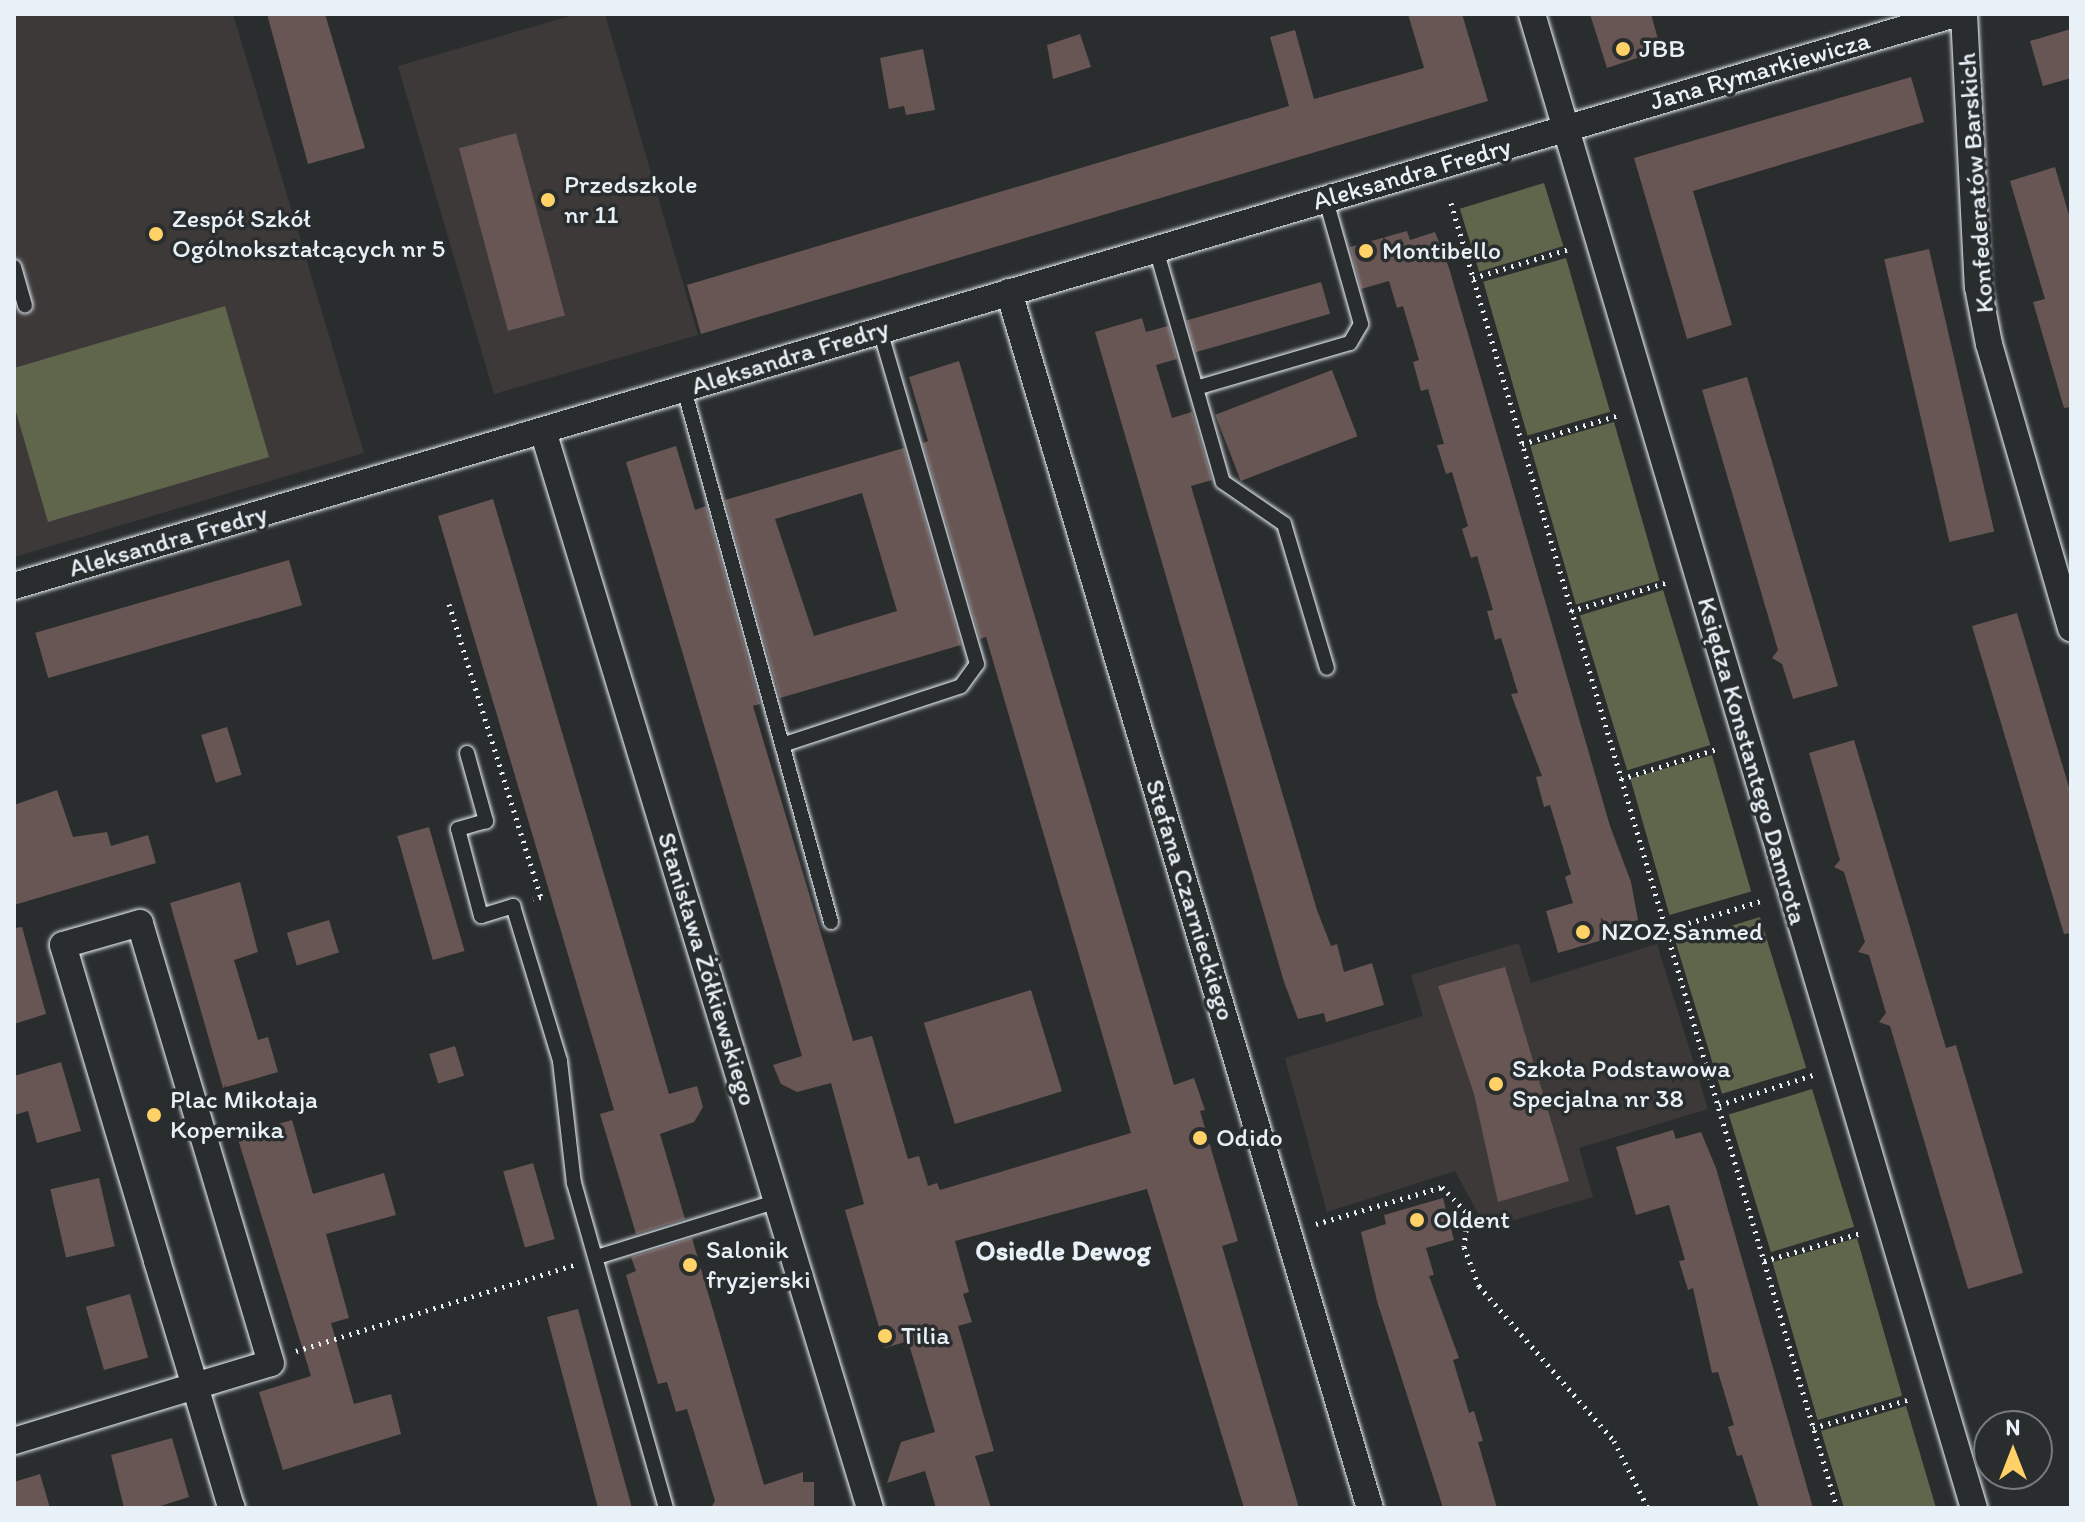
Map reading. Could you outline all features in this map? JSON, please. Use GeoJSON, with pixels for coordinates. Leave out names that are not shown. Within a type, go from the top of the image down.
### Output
{"type":"FeatureCollection","features":[{"type":"Feature","properties":{"kind":"street","name":"Księdza Konstantego Damrota"},"geometry":{"type":"LineString","coordinates":[[1532,14],[1974,1508]]}},
{"type":"Feature","properties":{"kind":"street","name":"Jana Rymarkiewicza"},"geometry":{"type":"LineString","coordinates":[[1566,129],[1955,14]]}},
{"type":"Feature","properties":{"kind":"street","name":"Konfederatów Barskich"},"geometry":{"type":"LineString","coordinates":[[1964,14],[1978,287],[1989,344],[2071,628]]}},
{"type":"Feature","properties":{"kind":"street","name":"Aleksandra Fredry"},"geometry":{"type":"LineString","coordinates":[[14,586],[1566,129]]}},
{"type":"Feature","properties":{"kind":"street","name":"Stefana Czarnieckiego"},"geometry":{"type":"LineString","coordinates":[[1009,292],[1370,1508]]}},
{"type":"Feature","properties":{"kind":"street","name":"Stanisława Żółkiewskiego"},"geometry":{"type":"LineString","coordinates":[[543,431],[870,1508]]}},
{"type":"Feature","properties":{"kind":"street"},"geometry":{"type":"LineString","coordinates":[[14,1441],[195,1386],[271,1363],[140,923],[63,945],[195,1386],[232,1508]]}},
{"type":"Feature","properties":{"kind":"lane"},"geometry":{"type":"LineString","coordinates":[[1196,388],[1350,343],[1361,324],[1326,200]]}},
{"type":"Feature","properties":{"kind":"lane"},"geometry":{"type":"LineString","coordinates":[[1156,249],[1223,482],[1284,524],[1327,668]]}},
{"type":"Feature","properties":{"kind":"lane"},"geometry":{"type":"LineString","coordinates":[[14,267],[25,305]]}},
{"type":"Feature","properties":{"kind":"lane"},"geometry":{"type":"LineString","coordinates":[[782,745],[961,686],[977,664],[880,330]]}},
{"type":"Feature","properties":{"kind":"lane"},"geometry":{"type":"LineString","coordinates":[[684,389],[831,922]]}},
{"type":"Feature","properties":{"kind":"lane"},"geometry":{"type":"LineString","coordinates":[[467,753],[486,821],[458,829],[481,916],[513,906],[560,1061],[574,1183],[666,1508]]}},
{"type":"Feature","properties":{"kind":"lane"},"geometry":{"type":"LineString","coordinates":[[597,1257],[778,1201]]}},
{"type":"Feature","properties":{"kind":"path"},"geometry":{"type":"LineString","coordinates":[[1451,203],[1837,1508]]}},
{"type":"Feature","properties":{"kind":"path"},"geometry":{"type":"LineString","coordinates":[[1473,278],[1569,249]]}},
{"type":"Feature","properties":{"kind":"path"},"geometry":{"type":"LineString","coordinates":[[1522,444],[1619,415]]}},
{"type":"Feature","properties":{"kind":"path"},"geometry":{"type":"LineString","coordinates":[[1571,611],[1668,582]]}},
{"type":"Feature","properties":{"kind":"path"},"geometry":{"type":"LineString","coordinates":[[1621,779],[1717,749]]}},
{"type":"Feature","properties":{"kind":"path"},"geometry":{"type":"LineString","coordinates":[[1666,930],[1764,901],[1769,889],[1788,883]]}},
{"type":"Feature","properties":{"kind":"path"},"geometry":{"type":"LineString","coordinates":[[1719,1105],[1813,1075]]}},
{"type":"Feature","properties":{"kind":"path"},"geometry":{"type":"LineString","coordinates":[[1289,1233],[1442,1187],[1468,1214],[1464,1247],[1479,1286],[1614,1441],[1648,1508]]}},
{"type":"Feature","properties":{"kind":"path"},"geometry":{"type":"LineString","coordinates":[[1764,1261],[1861,1233]]}},
{"type":"Feature","properties":{"kind":"path"},"geometry":{"type":"LineString","coordinates":[[271,1363],[284,1354],[597,1257]]}},
{"type":"Feature","properties":{"kind":"path"},"geometry":{"type":"LineString","coordinates":[[1813,1428],[1910,1399]]}},
{"type":"Feature","properties":{"kind":"shaded area","name":"Zespół Szkół Ogólnokształcących nr 5"},"geometry":{"type":"Polygon","coordinates":[[[14,14],[233,14],[364,453],[14,557],[14,14]]]}},
{"type":"Feature","properties":{"kind":"shaded area","name":"Przedszkole nr 11"},"geometry":{"type":"Polygon","coordinates":[[[577,14],[605,14],[698,335],[494,394],[398,66],[577,14]]]}},
{"type":"Feature","properties":{"kind":"shaded area","name":"Szkoła Podstawowa Specjalna nr 38"},"geometry":{"type":"Polygon","coordinates":[[[1519,943],[1531,983],[1657,944],[1708,1109],[1579,1148],[1593,1197],[1486,1228],[1455,1171],[1327,1212],[1285,1058],[1423,1016],[1411,975],[1519,943]]]}},
{"type":"Feature","properties":{"kind":"green space"},"geometry":{"type":"Polygon","coordinates":[[[1544,183],[1563,246],[1479,272],[1460,209],[1544,183]]]}},
{"type":"Feature","properties":{"kind":"green space"},"geometry":{"type":"Polygon","coordinates":[[[1566,258],[1610,412],[1527,436],[1483,282],[1566,258]]]}},
{"type":"Feature","properties":{"kind":"green space"},"geometry":{"type":"Polygon","coordinates":[[[225,306],[269,457],[48,522],[14,405],[14,368],[225,306]]]}},
{"type":"Feature","properties":{"kind":"green space"},"geometry":{"type":"Polygon","coordinates":[[[1614,422],[1659,581],[1576,605],[1530,446],[1614,422]]]}},
{"type":"Feature","properties":{"kind":"green space"},"geometry":{"type":"Polygon","coordinates":[[[1663,590],[1710,745],[1627,770],[1580,615],[1663,590]]]}},
{"type":"Feature","properties":{"kind":"green space"},"geometry":{"type":"Polygon","coordinates":[[[1712,755],[1751,891],[1669,915],[1630,778],[1712,755]]]}},
{"type":"Feature","properties":{"kind":"green space"},"geometry":{"type":"Polygon","coordinates":[[[1760,917],[1806,1068],[1722,1094],[1676,943],[1760,917]]]}},
{"type":"Feature","properties":{"kind":"green space"},"geometry":{"type":"Polygon","coordinates":[[[1812,1089],[1854,1227],[1771,1252],[1729,1114],[1812,1089]]]}},
{"type":"Feature","properties":{"kind":"green space"},"geometry":{"type":"Polygon","coordinates":[[[1857,1238],[1902,1396],[1818,1420],[1772,1262],[1857,1238]]]}},
{"type":"Feature","properties":{"kind":"green space"},"geometry":{"type":"Polygon","coordinates":[[[1906,1406],[1936,1508],[1844,1508],[1821,1431],[1906,1406]]]}},
{"type":"Feature","properties":{"kind":"building"},"geometry":{"type":"Polygon","coordinates":[[[267,14],[325,14],[365,148],[308,164],[267,14]]]}},
{"type":"Feature","properties":{"kind":"building"},"geometry":{"type":"Polygon","coordinates":[[[1408,14],[1462,14],[1488,101],[701,334],[687,285],[1289,106],[1270,37],[1295,30],[1314,99],[1424,68],[1408,14]]]}},
{"type":"Feature","properties":{"kind":"building"},"geometry":{"type":"Polygon","coordinates":[[[1590,14],[1651,14],[1661,50],[1607,68],[1590,14]]]}},
{"type":"Feature","properties":{"kind":"building"},"geometry":{"type":"Polygon","coordinates":[[[2071,29],[2071,78],[2043,86],[2030,41],[2071,29]]]}},
{"type":"Feature","properties":{"kind":"building"},"geometry":{"type":"Polygon","coordinates":[[[1080,34],[1091,67],[1053,79],[1047,45],[1080,34]]]}},
{"type":"Feature","properties":{"kind":"building"},"geometry":{"type":"Polygon","coordinates":[[[923,49],[935,110],[906,115],[904,106],[889,109],[880,58],[923,49]]]}},
{"type":"Feature","properties":{"kind":"building"},"geometry":{"type":"Polygon","coordinates":[[[1911,77],[1924,122],[1693,191],[1732,325],[1687,339],[1634,158],[1911,77]]]}},
{"type":"Feature","properties":{"kind":"building"},"geometry":{"type":"Polygon","coordinates":[[[516,133],[565,316],[508,331],[459,148],[516,133]]]}},
{"type":"Feature","properties":{"kind":"building"},"geometry":{"type":"Polygon","coordinates":[[[2055,167],[2071,222],[2071,407],[2064,408],[2033,302],[2045,299],[2010,181],[2055,167]]]}},
{"type":"Feature","properties":{"kind":"building"},"geometry":{"type":"Polygon","coordinates":[[[1407,231],[1410,240],[1435,232],[1449,268],[1610,826],[1631,882],[1638,920],[1613,927],[1616,936],[1558,953],[1546,911],[1573,903],[1565,877],[1571,874],[1550,805],[1544,807],[1536,777],[1542,776],[1511,694],[1518,693],[1501,638],[1495,640],[1487,611],[1493,610],[1477,556],[1471,558],[1462,529],[1468,526],[1452,472],[1446,474],[1437,445],[1444,444],[1428,389],[1421,391],[1413,362],[1419,360],[1403,306],[1397,308],[1389,281],[1361,289],[1350,247],[1407,231]]]}},
{"type":"Feature","properties":{"kind":"building"},"geometry":{"type":"Polygon","coordinates":[[[1929,249],[1994,532],[1949,542],[1884,259],[1929,249]]]}},
{"type":"Feature","properties":{"kind":"building"},"geometry":{"type":"Polygon","coordinates":[[[1321,282],[1330,314],[1196,352],[1186,321],[1321,282]]]}},
{"type":"Feature","properties":{"kind":"building"},"geometry":{"type":"Polygon","coordinates":[[[1142,318],[1146,332],[1168,326],[1177,359],[1156,365],[1172,418],[1192,412],[1212,480],[1191,486],[1317,910],[1331,946],[1337,944],[1344,972],[1372,963],[1384,1005],[1326,1022],[1324,1013],[1298,1019],[1284,982],[1095,332],[1142,318]]]}},
{"type":"Feature","properties":{"kind":"building"},"geometry":{"type":"Polygon","coordinates":[[[959,361],[1174,1085],[1194,1078],[1205,1110],[1200,1111],[1238,1241],[1222,1246],[1299,1508],[1244,1508],[1147,1189],[955,1241],[969,1292],[963,1294],[972,1322],[958,1326],[994,1451],[975,1456],[991,1508],[936,1508],[925,1471],[887,1483],[901,1442],[935,1432],[908,1341],[885,1348],[845,1210],[864,1204],[831,1083],[797,1092],[781,1084],[773,1065],[802,1056],[626,462],[676,446],[695,510],[706,506],[760,704],[753,706],[853,1041],[872,1036],[908,1159],[919,1156],[928,1186],[937,1183],[940,1190],[1131,1133],[986,637],[980,639],[923,443],[928,441],[909,377],[959,361]]]}},
{"type":"Feature","properties":{"kind":"building"},"geometry":{"type":"Polygon","coordinates":[[[1332,370],[1357,436],[1241,481],[1215,415],[1332,370]]]}},
{"type":"Feature","properties":{"kind":"building"},"geometry":{"type":"Polygon","coordinates":[[[1747,377],[1838,686],[1793,699],[1782,664],[1772,658],[1778,650],[1702,390],[1747,377]]]}},
{"type":"Feature","properties":{"kind":"building"},"geometry":{"type":"Polygon","coordinates":[[[904,448],[961,645],[780,698],[725,500],[904,448]],[[862,493],[775,519],[814,636],[897,611],[862,493]]]}},
{"type":"Feature","properties":{"kind":"building"},"geometry":{"type":"Polygon","coordinates":[[[493,499],[669,1094],[697,1086],[703,1107],[694,1122],[660,1134],[685,1219],[636,1234],[600,1114],[614,1110],[438,516],[493,499]]]}},
{"type":"Feature","properties":{"kind":"building"},"geometry":{"type":"Polygon","coordinates":[[[289,560],[302,605],[48,678],[35,633],[289,560]]]}},
{"type":"Feature","properties":{"kind":"building"},"geometry":{"type":"Polygon","coordinates":[[[2017,613],[2071,794],[2071,933],[2064,934],[1972,626],[2017,613]]]}},
{"type":"Feature","properties":{"kind":"building"},"geometry":{"type":"Polygon","coordinates":[[[227,727],[242,775],[216,783],[201,735],[227,727]]]}},
{"type":"Feature","properties":{"kind":"building"},"geometry":{"type":"Polygon","coordinates":[[[1854,740],[1946,1048],[1956,1045],[2023,1273],[1968,1289],[1890,1026],[1879,1022],[1886,1013],[1869,955],[1858,952],[1865,942],[1844,872],[1834,867],[1840,860],[1809,753],[1854,740]]]}},
{"type":"Feature","properties":{"kind":"building"},"geometry":{"type":"Polygon","coordinates":[[[57,790],[73,837],[107,832],[111,846],[148,835],[156,863],[14,905],[14,805],[57,790]]]}},
{"type":"Feature","properties":{"kind":"building"},"geometry":{"type":"Polygon","coordinates":[[[429,827],[465,951],[433,960],[397,836],[429,827]]]}},
{"type":"Feature","properties":{"kind":"building"},"geometry":{"type":"Polygon","coordinates":[[[240,882],[258,952],[234,960],[258,1040],[268,1037],[278,1072],[223,1088],[170,903],[240,882]]]}},
{"type":"Feature","properties":{"kind":"building"},"geometry":{"type":"Polygon","coordinates":[[[329,920],[339,953],[297,965],[287,933],[329,920]]]}},
{"type":"Feature","properties":{"kind":"building"},"geometry":{"type":"Polygon","coordinates":[[[22,927],[46,1014],[14,1024],[14,928],[22,927]]]}},
{"type":"Feature","properties":{"kind":"building"},"geometry":{"type":"Polygon","coordinates":[[[1505,967],[1569,1181],[1498,1202],[1474,1094],[1438,986],[1505,967]]]}},
{"type":"Feature","properties":{"kind":"building"},"geometry":{"type":"Polygon","coordinates":[[[1031,990],[1062,1091],[955,1124],[924,1023],[1031,990]]]}},
{"type":"Feature","properties":{"kind":"building"},"geometry":{"type":"Polygon","coordinates":[[[455,1046],[464,1076],[438,1084],[429,1054],[455,1046]]]}},
{"type":"Feature","properties":{"kind":"building"},"geometry":{"type":"Polygon","coordinates":[[[61,1062],[81,1131],[37,1143],[28,1111],[14,1115],[14,1076],[61,1062]]]}},
{"type":"Feature","properties":{"kind":"building"},"geometry":{"type":"Polygon","coordinates":[[[292,1120],[313,1194],[384,1173],[396,1215],[326,1234],[349,1318],[331,1323],[354,1404],[391,1394],[401,1434],[283,1470],[259,1392],[311,1376],[237,1136],[292,1120]]]}},
{"type":"Feature","properties":{"kind":"building"},"geometry":{"type":"Polygon","coordinates":[[[1673,1130],[1676,1139],[1701,1132],[1716,1168],[1813,1508],[1759,1508],[1742,1455],[1737,1456],[1728,1427],[1734,1425],[1718,1372],[1712,1373],[1693,1288],[1688,1290],[1679,1261],[1685,1260],[1669,1205],[1636,1215],[1616,1147],[1673,1130]]]}},
{"type":"Feature","properties":{"kind":"building"},"geometry":{"type":"Polygon","coordinates":[[[533,1163],[555,1239],[525,1247],[503,1172],[533,1163]]]}},
{"type":"Feature","properties":{"kind":"building"},"geometry":{"type":"Polygon","coordinates":[[[99,1178],[115,1246],[66,1257],[50,1189],[99,1178]]]}},
{"type":"Feature","properties":{"kind":"building"},"geometry":{"type":"Polygon","coordinates":[[[1443,1198],[1454,1240],[1426,1248],[1434,1275],[1429,1276],[1459,1358],[1453,1360],[1469,1413],[1474,1411],[1483,1441],[1478,1442],[1497,1508],[1443,1508],[1377,1301],[1361,1232],[1386,1224],[1384,1215],[1443,1198]]]}},
{"type":"Feature","properties":{"kind":"building"},"geometry":{"type":"Polygon","coordinates":[[[692,1238],[764,1485],[803,1472],[803,1482],[814,1482],[814,1508],[711,1508],[715,1501],[687,1409],[676,1412],[667,1382],[658,1384],[626,1275],[636,1271],[631,1257],[692,1238]]]}},
{"type":"Feature","properties":{"kind":"building"},"geometry":{"type":"Polygon","coordinates":[[[130,1294],[148,1357],[104,1370],[86,1307],[130,1294]]]}},
{"type":"Feature","properties":{"kind":"building"},"geometry":{"type":"Polygon","coordinates":[[[578,1309],[632,1508],[598,1508],[547,1317],[578,1309]]]}},
{"type":"Feature","properties":{"kind":"building"},"geometry":{"type":"Polygon","coordinates":[[[172,1438],[189,1497],[154,1508],[124,1508],[111,1455],[172,1438]]]}},
{"type":"Feature","properties":{"kind":"building"},"geometry":{"type":"Polygon","coordinates":[[[40,1474],[50,1508],[14,1508],[14,1482],[40,1474]]]}},
{"type":"Feature","properties":{"kind":"place","name":"JBB"},"geometry":{"type":"Point","coordinates":[1623,49]}},
{"type":"Feature","properties":{"kind":"place","name":"Przedszkole nr 11"},"geometry":{"type":"Point","coordinates":[548,200]}},
{"type":"Feature","properties":{"kind":"place","name":"Zespół Szkół Ogólnokształcących nr 5"},"geometry":{"type":"Point","coordinates":[156,234]}},
{"type":"Feature","properties":{"kind":"place","name":"Montibello"},"geometry":{"type":"Point","coordinates":[1366,251]}},
{"type":"Feature","properties":{"kind":"place","name":"NZOZ Sanmed"},"geometry":{"type":"Point","coordinates":[1583,932]}},
{"type":"Feature","properties":{"kind":"place","name":"Szkoła Podstawowa Specjalna nr 38"},"geometry":{"type":"Point","coordinates":[1496,1084]}},
{"type":"Feature","properties":{"kind":"place","name":"Plac Mikołaja Kopernika"},"geometry":{"type":"Point","coordinates":[154,1115]}},
{"type":"Feature","properties":{"kind":"place","name":"Odido"},"geometry":{"type":"Point","coordinates":[1200,1138]}},
{"type":"Feature","properties":{"kind":"place","name":"Oldent"},"geometry":{"type":"Point","coordinates":[1417,1220]}},
{"type":"Feature","properties":{"kind":"place","name":"Salonik fryzjerski"},"geometry":{"type":"Point","coordinates":[690,1265]}},
{"type":"Feature","properties":{"kind":"place","name":"Tilia"},"geometry":{"type":"Point","coordinates":[885,1336]}},
{"type":"Feature","properties":{"kind":"district","name":"Osiedle Dewog"},"geometry":{"type":"Point","coordinates":[1063,1250]}}]}
